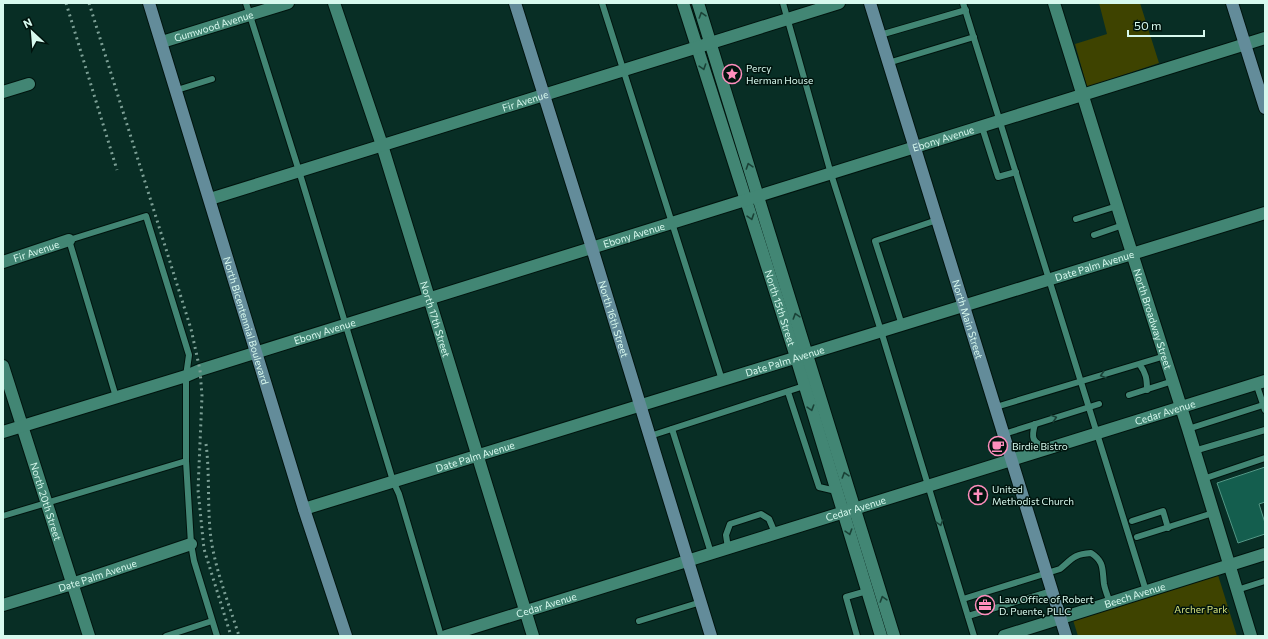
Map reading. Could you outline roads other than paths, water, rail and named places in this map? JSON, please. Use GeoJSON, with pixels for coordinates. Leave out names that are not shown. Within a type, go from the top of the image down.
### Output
{"type":"FeatureCollection","features":[{"type":"Feature","properties":{"kind":"street","name":"North Bicentennial Boulevard"},"geometry":{"type":"LineString","coordinates":[[149,3],[304,509],[346,636]]}},
{"type":"Feature","properties":{"kind":"street","name":"Gumwood Avenue"},"geometry":{"type":"LineString","coordinates":[[162,42],[288,3]]}},
{"type":"Feature","properties":{"kind":"street","name":"North 17th Street"},"geometry":{"type":"LineString","coordinates":[[334,3],[382,145],[533,636]]}},
{"type":"Feature","properties":{"kind":"street","name":"North 16th Street"},"geometry":{"type":"LineString","coordinates":[[515,3],[711,636]]}},
{"type":"Feature","properties":{"kind":"street","name":"North 15th Street"},"geometry":{"type":"LineString","coordinates":[[683,3],[796,357],[881,636]]}},
{"type":"Feature","properties":{"kind":"street","name":"North 15th Street"},"geometry":{"type":"LineString","coordinates":[[698,3],[894,636]]}},
{"type":"Feature","properties":{"kind":"street","name":"Fir Avenue"},"geometry":{"type":"LineString","coordinates":[[210,199],[840,3]]}},
{"type":"Feature","properties":{"kind":"street","name":"North Main Street"},"geometry":{"type":"LineString","coordinates":[[870,3],[1066,636]]}},
{"type":"Feature","properties":{"kind":"street","name":"North Broadway Street"},"geometry":{"type":"LineString","coordinates":[[1054,3],[1188,429],[1251,636]]}},
{"type":"Feature","properties":{"kind":"street"},"geometry":{"type":"LineString","coordinates":[[1232,3],[1265,108]]}},
{"type":"Feature","properties":{"kind":"street","name":"Ebony Avenue"},"geometry":{"type":"LineString","coordinates":[[3,432],[1265,38]]}},
{"type":"Feature","properties":{"kind":"street"},"geometry":{"type":"LineString","coordinates":[[3,92],[29,84]]}},
{"type":"Feature","properties":{"kind":"street","name":"Date Palm Avenue"},"geometry":{"type":"LineString","coordinates":[[304,509],[1265,213]]}},
{"type":"Feature","properties":{"kind":"street","name":"Fir Avenue"},"geometry":{"type":"LineString","coordinates":[[3,262],[69,240]]}},
{"type":"Feature","properties":{"kind":"street","name":"North 20th Street"},"geometry":{"type":"LineString","coordinates":[[3,366],[89,636]]}},
{"type":"Feature","properties":{"kind":"street","name":"Cedar Avenue"},"geometry":{"type":"LineString","coordinates":[[446,636],[1260,382]]}},
{"type":"Feature","properties":{"kind":"street","name":"Date Palm Avenue"},"geometry":{"type":"LineString","coordinates":[[3,605],[72,584],[191,544]]}},
{"type":"Feature","properties":{"kind":"street","name":"Beech Avenue"},"geometry":{"type":"LineString","coordinates":[[1004,636],[1229,564],[1265,554]]}},
{"type":"Feature","properties":{"kind":"lane"},"geometry":{"type":"LineString","coordinates":[[246,3],[299,171],[393,481],[399,494],[441,636]]}},
{"type":"Feature","properties":{"kind":"lane"},"geometry":{"type":"LineString","coordinates":[[602,3],[722,380]]}},
{"type":"Feature","properties":{"kind":"lane"},"geometry":{"type":"LineString","coordinates":[[783,3],[831,174],[929,486],[974,636]]}},
{"type":"Feature","properties":{"kind":"lane"},"geometry":{"type":"LineString","coordinates":[[963,3],[1001,121],[1048,280],[1146,591]]}},
{"type":"Feature","properties":{"kind":"lane"},"geometry":{"type":"LineString","coordinates":[[880,35],[966,10]]}},
{"type":"Feature","properties":{"kind":"lane"},"geometry":{"type":"LineString","coordinates":[[888,63],[974,37]]}},
{"type":"Feature","properties":{"kind":"lane"},"geometry":{"type":"LineString","coordinates":[[176,90],[212,79]]}},
{"type":"Feature","properties":{"kind":"lane"},"geometry":{"type":"LineString","coordinates":[[982,127],[998,177],[1016,172]]}},
{"type":"Feature","properties":{"kind":"lane"},"geometry":{"type":"LineString","coordinates":[[1076,219],[1117,206]]}},
{"type":"Feature","properties":{"kind":"lane"},"geometry":{"type":"LineString","coordinates":[[116,396],[69,240],[146,216],[189,355],[186,376],[186,461],[191,544],[194,561],[217,636]]}},
{"type":"Feature","properties":{"kind":"lane"},"geometry":{"type":"LineString","coordinates":[[902,325],[875,241],[937,220]]}},
{"type":"Feature","properties":{"kind":"lane"},"geometry":{"type":"LineString","coordinates":[[1094,235],[1123,225]]}},
{"type":"Feature","properties":{"kind":"lane"},"geometry":{"type":"LineString","coordinates":[[996,407],[1165,356]]}},
{"type":"Feature","properties":{"kind":"lane"},"geometry":{"type":"LineString","coordinates":[[1140,364],[1146,372],[1147,390]]}},
{"type":"Feature","properties":{"kind":"lane"},"geometry":{"type":"LineString","coordinates":[[1129,395],[1172,381]]}},
{"type":"Feature","properties":{"kind":"lane"},"geometry":{"type":"LineString","coordinates":[[1188,429],[1264,408],[1260,382]]}},
{"type":"Feature","properties":{"kind":"lane"},"geometry":{"type":"LineString","coordinates":[[650,436],[804,386]]}},
{"type":"Feature","properties":{"kind":"lane"},"geometry":{"type":"LineString","coordinates":[[788,392],[819,487],[836,491]]}},
{"type":"Feature","properties":{"kind":"lane"},"geometry":{"type":"LineString","coordinates":[[1004,434],[1099,404]]}},
{"type":"Feature","properties":{"kind":"lane"},"geometry":{"type":"LineString","coordinates":[[1035,424],[1032,434],[1035,441],[1038,445],[1047,449]]}},
{"type":"Feature","properties":{"kind":"lane"},"geometry":{"type":"LineString","coordinates":[[672,429],[711,553]]}},
{"type":"Feature","properties":{"kind":"lane"},"geometry":{"type":"LineString","coordinates":[[1194,451],[1265,430]]}},
{"type":"Feature","properties":{"kind":"lane"},"geometry":{"type":"LineString","coordinates":[[1203,479],[1265,458]]}},
{"type":"Feature","properties":{"kind":"lane"},"geometry":{"type":"LineString","coordinates":[[3,516],[186,461]]}},
{"type":"Feature","properties":{"kind":"lane"},"geometry":{"type":"LineString","coordinates":[[1132,521],[1163,511],[1168,528]]}},
{"type":"Feature","properties":{"kind":"lane"},"geometry":{"type":"LineString","coordinates":[[1137,537],[1213,513]]}},
{"type":"Feature","properties":{"kind":"lane"},"geometry":{"type":"LineString","coordinates":[[728,548],[726,535],[730,524],[761,514],[769,519],[775,533]]}},
{"type":"Feature","properties":{"kind":"lane"},"geometry":{"type":"LineString","coordinates":[[963,599],[1060,569],[1068,560],[1076,556],[1090,554],[1100,561],[1104,584],[1110,602]]}},
{"type":"Feature","properties":{"kind":"lane"},"geometry":{"type":"LineString","coordinates":[[1237,590],[1265,581]]}},
{"type":"Feature","properties":{"kind":"lane"},"geometry":{"type":"LineString","coordinates":[[857,636],[846,597],[867,591]]}},
{"type":"Feature","properties":{"kind":"lane"},"geometry":{"type":"LineString","coordinates":[[968,616],[1052,591]]}},
{"type":"Feature","properties":{"kind":"lane"},"geometry":{"type":"LineString","coordinates":[[639,621],[701,602]]}},
{"type":"Feature","properties":{"kind":"lane"},"geometry":{"type":"LineString","coordinates":[[166,636],[212,621]]}},
{"type":"Feature","properties":{"kind":"railway"},"geometry":{"type":"LineString","coordinates":[[66,3],[117,170]]}},
{"type":"Feature","properties":{"kind":"railway"},"geometry":{"type":"LineString","coordinates":[[89,3],[191,329],[200,370],[202,396],[198,490],[204,549],[231,636]]}},
{"type":"Feature","properties":{"kind":"railway"},"geometry":{"type":"LineString","coordinates":[[206,444],[209,515],[213,551],[219,576],[239,636]]}},
{"type":"Feature","properties":{"kind":"place","name":"Percy Herman House"},"geometry":{"type":"Point","coordinates":[732,74]}},
{"type":"Feature","properties":{"kind":"place","name":"Birdie Bistro"},"geometry":{"type":"Point","coordinates":[998,446]}},
{"type":"Feature","properties":{"kind":"place","name":"United Methodist Church"},"geometry":{"type":"Point","coordinates":[978,495]}},
{"type":"Feature","properties":{"kind":"place","name":"Law Office of Robert D. Puente, PLLC"},"geometry":{"type":"Point","coordinates":[985,605]}},
{"type":"Feature","properties":{"kind":"park label","name":"Archer Park"},"geometry":{"type":"Point","coordinates":[1201,609]}}]}
